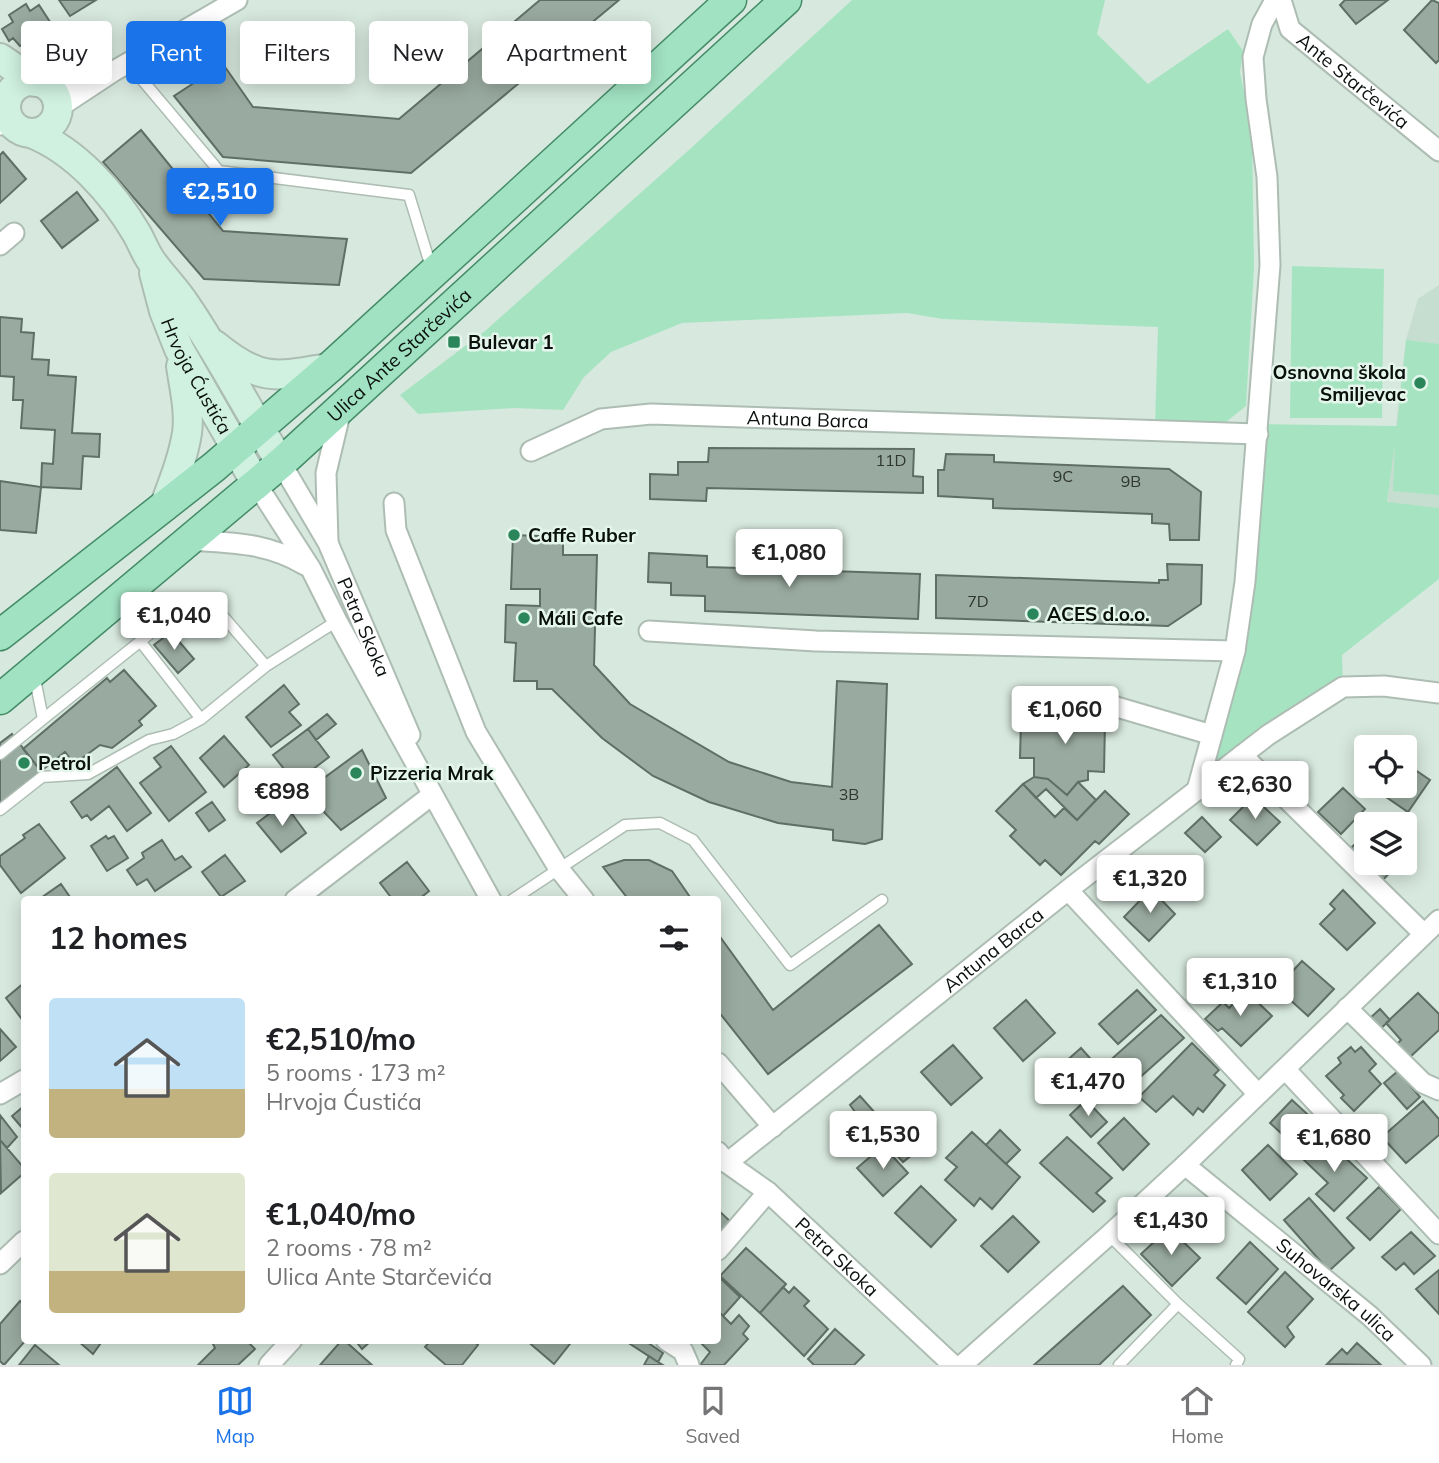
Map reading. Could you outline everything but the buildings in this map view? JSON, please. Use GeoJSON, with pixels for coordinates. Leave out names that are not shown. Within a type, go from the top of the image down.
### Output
{"type":"FeatureCollection","features":[{"type":"Feature","properties":{"kind":"main road","name":"Ulica Ante Starčevića"},"geometry":{"type":"LineString","coordinates":[[0,635],[164,508],[329,368],[730,0]]}},
{"type":"Feature","properties":{"kind":"main road","name":"Ulica Ante Starčevića"},"geometry":{"type":"LineString","coordinates":[[0,699],[257,485],[786,0]]}},
{"type":"Feature","properties":{"kind":"main road","name":"Hrvoja Ćustića"},"geometry":{"type":"LineString","coordinates":[[0,58],[47,92],[92,175],[136,233],[150,260],[184,303],[281,463]]}},
{"type":"Feature","properties":{"kind":"main road"},"geometry":{"type":"LineString","coordinates":[[18,86],[47,92],[53,123],[39,132],[10,111],[18,86]]}},
{"type":"Feature","properties":{"kind":"main road","name":"Hrvoja Ćustića"},"geometry":{"type":"LineString","coordinates":[[10,111],[92,175]]}},
{"type":"Feature","properties":{"kind":"main road","name":"Hrvoja Ćustića"},"geometry":{"type":"LineString","coordinates":[[150,260],[164,311],[179,349],[257,485]]}},
{"type":"Feature","properties":{"kind":"main road"},"geometry":{"type":"LineString","coordinates":[[205,336],[237,363],[265,374],[280,376],[329,368]]}},
{"type":"Feature","properties":{"kind":"main road"},"geometry":{"type":"LineString","coordinates":[[164,508],[177,473],[187,432],[187,407],[179,349]]}},
{"type":"Feature","properties":{"kind":"street"},"geometry":{"type":"LineString","coordinates":[[47,92],[121,67],[237,0]]}},
{"type":"Feature","properties":{"kind":"street"},"geometry":{"type":"LineString","coordinates":[[1197,790],[1235,651],[1245,582],[1270,265],[1267,177],[1253,57],[1262,24],[1274,2],[1279,0]]}},
{"type":"Feature","properties":{"kind":"street","name":"Ante Starčevića"},"geometry":{"type":"LineString","coordinates":[[1279,0],[1290,29],[1439,151]]}},
{"type":"Feature","properties":{"kind":"street"},"geometry":{"type":"LineString","coordinates":[[328,543],[326,473],[341,409]]}},
{"type":"Feature","properties":{"kind":"street","name":"Antuna Barca"},"geometry":{"type":"LineString","coordinates":[[531,451],[601,419],[651,414],[1258,435]]}},
{"type":"Feature","properties":{"kind":"street","name":"Petra Skoka"},"geometry":{"type":"LineString","coordinates":[[281,463],[328,543],[402,711],[432,796]]}},
{"type":"Feature","properties":{"kind":"street","name":"Petra Skoka"},"geometry":{"type":"LineString","coordinates":[[257,485],[311,569],[489,896]]}},
{"type":"Feature","properties":{"kind":"street"},"geometry":{"type":"LineString","coordinates":[[394,503],[396,530],[475,732],[559,869],[581,896]]}},
{"type":"Feature","properties":{"kind":"street"},"geometry":{"type":"LineString","coordinates":[[188,540],[245,544],[283,552],[311,569]]}},
{"type":"Feature","properties":{"kind":"street"},"geometry":{"type":"LineString","coordinates":[[649,632],[816,641],[1235,651]]}},
{"type":"Feature","properties":{"kind":"street","name":"Antuna Barca"},"geometry":{"type":"LineString","coordinates":[[722,1158],[773,1127],[1068,890],[1268,735],[1343,687],[1384,686],[1439,693]]}},
{"type":"Feature","properties":{"kind":"street"},"geometry":{"type":"LineString","coordinates":[[1110,705],[1212,735]]}},
{"type":"Feature","properties":{"kind":"street"},"geometry":{"type":"LineString","coordinates":[[1242,755],[1424,934]]}},
{"type":"Feature","properties":{"kind":"street"},"geometry":{"type":"LineString","coordinates":[[300,896],[432,796]]}},
{"type":"Feature","properties":{"kind":"street"},"geometry":{"type":"LineString","coordinates":[[1068,890],[1258,1094]]}},
{"type":"Feature","properties":{"kind":"street"},"geometry":{"type":"LineString","coordinates":[[962,1365],[1185,1165],[1439,920]]}},
{"type":"Feature","properties":{"kind":"street"},"geometry":{"type":"LineString","coordinates":[[1347,1008],[1423,1083],[1439,1090]]}},
{"type":"Feature","properties":{"kind":"street"},"geometry":{"type":"LineString","coordinates":[[721,1066],[773,1127]]}},
{"type":"Feature","properties":{"kind":"street"},"geometry":{"type":"LineString","coordinates":[[1285,1069],[1439,1234]]}},
{"type":"Feature","properties":{"kind":"street"},"geometry":{"type":"LineString","coordinates":[[0,1094],[21,1082]]}},
{"type":"Feature","properties":{"kind":"street","name":"Petra Skoka"},"geometry":{"type":"LineString","coordinates":[[722,1158],[768,1192],[953,1365]]}},
{"type":"Feature","properties":{"kind":"street","name":"Suhovarska ulica"},"geometry":{"type":"LineString","coordinates":[[1185,1165],[1370,1316],[1421,1365]]}},
{"type":"Feature","properties":{"kind":"street"},"geometry":{"type":"LineString","coordinates":[[721,1247],[768,1192]]}},
{"type":"Feature","properties":{"kind":"street"},"geometry":{"type":"LineString","coordinates":[[0,1264],[21,1244]]}},
{"type":"Feature","properties":{"kind":"street"},"geometry":{"type":"LineString","coordinates":[[269,1365],[288,1344]]}},
{"type":"Feature","properties":{"kind":"street"},"geometry":{"type":"LineString","coordinates":[[672,1344],[682,1351],[689,1365]]}},
{"type":"Feature","properties":{"kind":"lane"},"geometry":{"type":"LineString","coordinates":[[121,67],[219,172],[410,195],[432,273]]}},
{"type":"Feature","properties":{"kind":"lane"},"geometry":{"type":"LineString","coordinates":[[0,754],[192,600],[210,601],[266,666]]}},
{"type":"Feature","properties":{"kind":"lane"},"geometry":{"type":"LineString","coordinates":[[0,810],[42,777],[88,774],[149,740],[173,734],[201,719],[266,666],[337,621]]}},
{"type":"Feature","properties":{"kind":"lane"},"geometry":{"type":"LineString","coordinates":[[140,641],[201,719]]}},
{"type":"Feature","properties":{"kind":"lane"},"geometry":{"type":"LineString","coordinates":[[34,673],[43,719]]}},
{"type":"Feature","properties":{"kind":"lane"},"geometry":{"type":"LineString","coordinates":[[518,896],[625,825],[660,823],[693,839],[790,965],[881,900]]}},
{"type":"Feature","properties":{"kind":"lane"},"geometry":{"type":"LineString","coordinates":[[1109,1235],[1178,1304],[1239,1359],[1236,1365]]}},
{"type":"Feature","properties":{"kind":"lane"},"geometry":{"type":"LineString","coordinates":[[1119,1365],[1178,1304]]}},
{"type":"Feature","properties":{"kind":"shaded area","name":"Osnovna škola Smiljevac"},"geometry":{"type":"Polygon","coordinates":[[[1439,285],[1439,508],[1387,503],[1406,340],[1418,299],[1439,285]]]}},
{"type":"Feature","properties":{"kind":"green space"},"geometry":{"type":"Polygon","coordinates":[[[852,0],[1105,0],[1097,34],[1148,84],[1228,29],[1243,51],[1240,72],[1252,133],[1254,267],[1246,406],[1221,426],[1155,424],[1158,327],[943,319],[907,313],[682,323],[611,352],[584,377],[563,410],[514,408],[418,414],[400,395],[485,331],[690,149],[852,0]]]}},
{"type":"Feature","properties":{"kind":"green space"},"geometry":{"type":"Polygon","coordinates":[[[1292,266],[1384,269],[1382,418],[1290,418],[1292,266]]]}},
{"type":"Feature","properties":{"kind":"green space"},"geometry":{"type":"Polygon","coordinates":[[[1406,340],[1439,344],[1439,495],[1393,491],[1395,442],[1387,502],[1439,508],[1439,579],[1342,655],[1343,687],[1197,790],[1235,651],[1259,424],[1397,426],[1406,340]]]}},
{"type":"Feature","properties":{"kind":"place","name":"Bulevar 1"},"geometry":{"type":"Point","coordinates":[454,342]}},
{"type":"Feature","properties":{"kind":"place","name":"Osnovna škola Smiljevac"},"geometry":{"type":"Point","coordinates":[1420,383]}},
{"type":"Feature","properties":{"kind":"place","name":"Caffe Ruber"},"geometry":{"type":"Point","coordinates":[514,535]}},
{"type":"Feature","properties":{"kind":"place","name":"ACES d.o.o."},"geometry":{"type":"Point","coordinates":[1033,614]}},
{"type":"Feature","properties":{"kind":"place","name":"Máli Cafe"},"geometry":{"type":"Point","coordinates":[524,618]}},
{"type":"Feature","properties":{"kind":"place","name":"Petrol"},"geometry":{"type":"Point","coordinates":[24,763]}},
{"type":"Feature","properties":{"kind":"place","name":"Pizzeria Mrak"},"geometry":{"type":"Point","coordinates":[356,773]}}]}
